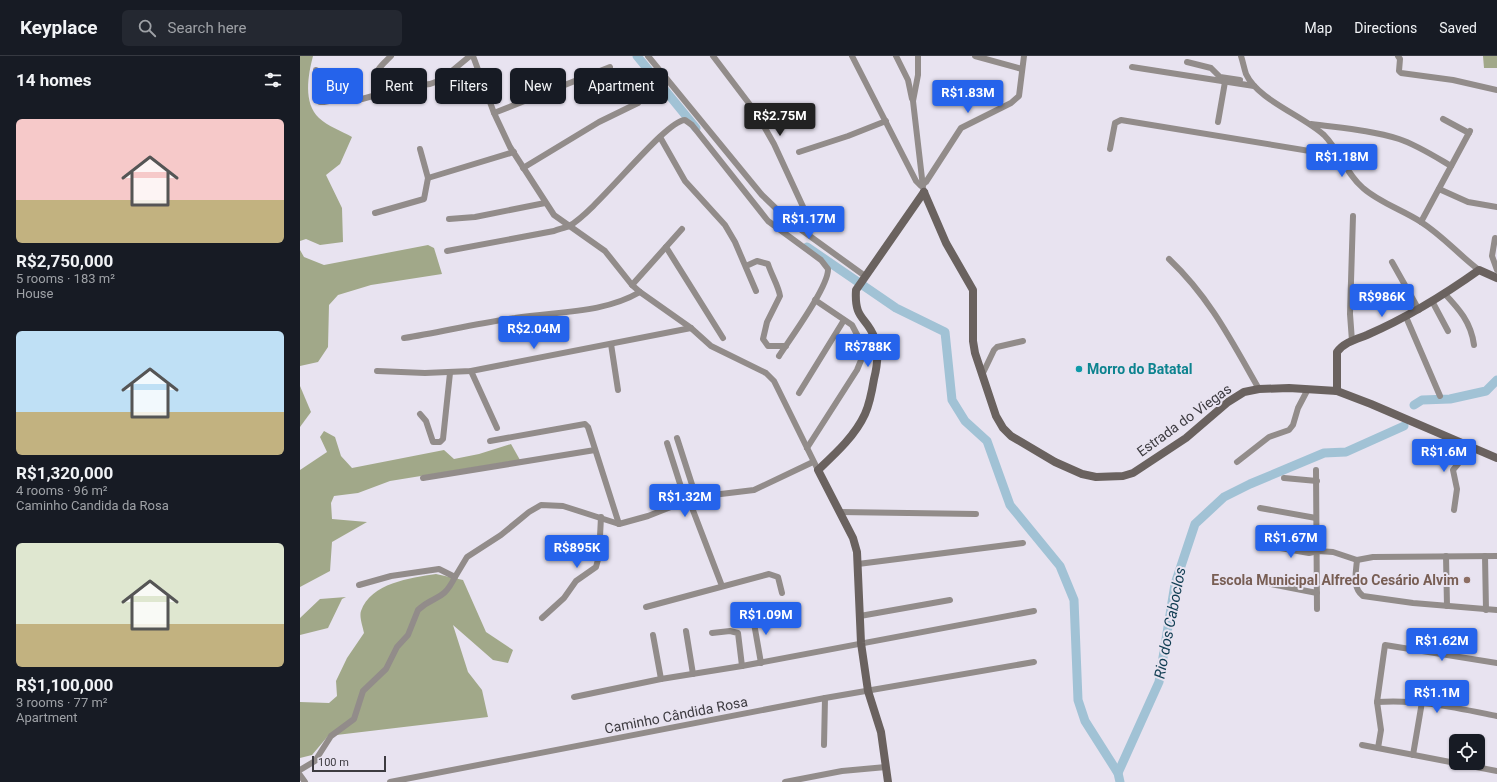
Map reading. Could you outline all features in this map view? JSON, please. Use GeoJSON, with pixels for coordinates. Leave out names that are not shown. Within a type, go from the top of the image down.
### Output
{"type":"FeatureCollection","features":[{"type":"Feature","properties":{"kind":"street"},"geometry":{"type":"LineString","coordinates":[[380,68],[391,56]]}},
{"type":"Feature","properties":{"kind":"street"},"geometry":{"type":"LineString","coordinates":[[427,84],[441,80],[470,56]]}},
{"type":"Feature","properties":{"kind":"street"},"geometry":{"type":"LineString","coordinates":[[473,56],[494,114],[523,168],[554,215],[591,239],[605,251],[632,285],[691,328],[711,346],[726,355],[754,366],[766,373],[774,381],[813,462],[853,538],[858,564],[861,643],[868,691],[881,732],[888,782]]}},
{"type":"Feature","properties":{"kind":"street"},"geometry":{"type":"LineString","coordinates":[[648,56],[762,195],[788,221],[864,277]]}},
{"type":"Feature","properties":{"kind":"street"},"geometry":{"type":"LineString","coordinates":[[713,56],[757,114],[774,144],[805,211],[804,221],[800,229]]}},
{"type":"Feature","properties":{"kind":"street","name":"Estrada do Viegas"},"geometry":{"type":"LineString","coordinates":[[852,56],[916,181],[923,189]]}},
{"type":"Feature","properties":{"kind":"street"},"geometry":{"type":"LineString","coordinates":[[896,56],[908,80],[913,101]]}},
{"type":"Feature","properties":{"kind":"street","name":"Estrada do Viegas"},"geometry":{"type":"LineString","coordinates":[[918,56],[918,75],[913,101],[923,189],[946,243],[970,282],[973,290],[973,341],[982,375],[996,416],[1003,428],[1011,436],[1071,470],[1096,477],[1109,478],[1133,474],[1186,438],[1228,402],[1244,392],[1259,389],[1308,389],[1337,391],[1497,458]]}},
{"type":"Feature","properties":{"kind":"street"},"geometry":{"type":"LineString","coordinates":[[975,56],[1022,69]]}},
{"type":"Feature","properties":{"kind":"street"},"geometry":{"type":"LineString","coordinates":[[818,470],[859,425],[870,401],[876,372],[876,341],[872,332],[860,318],[856,307],[856,290],[962,128],[1017,99],[1020,92],[1024,56]]}},
{"type":"Feature","properties":{"kind":"street"},"geometry":{"type":"LineString","coordinates":[[1241,56],[1246,74],[1253,84],[1264,94],[1309,123],[1324,136],[1340,156],[1352,176],[1363,188],[1441,235],[1479,270],[1497,278]]}},
{"type":"Feature","properties":{"kind":"street"},"geometry":{"type":"LineString","coordinates":[[1398,56],[1400,59],[1399,71],[1404,74],[1453,80],[1497,90]]}},
{"type":"Feature","properties":{"kind":"street"},"geometry":{"type":"LineString","coordinates":[[1187,62],[1211,68],[1220,77],[1253,84]]}},
{"type":"Feature","properties":{"kind":"street"},"geometry":{"type":"LineString","coordinates":[[494,114],[610,67]]}},
{"type":"Feature","properties":{"kind":"street"},"geometry":{"type":"LineString","coordinates":[[1132,67],[1224,82],[1253,84]]}},
{"type":"Feature","properties":{"kind":"street"},"geometry":{"type":"LineString","coordinates":[[1218,122],[1224,82]]}},
{"type":"Feature","properties":{"kind":"street"},"geometry":{"type":"LineString","coordinates":[[523,168],[599,122],[636,104]]}},
{"type":"Feature","properties":{"kind":"street"},"geometry":{"type":"LineString","coordinates":[[1110,149],[1115,123],[1121,120],[1340,156]]}},
{"type":"Feature","properties":{"kind":"street"},"geometry":{"type":"LineString","coordinates":[[1421,222],[1470,132],[1443,120]]}},
{"type":"Feature","properties":{"kind":"street"},"geometry":{"type":"LineString","coordinates":[[799,152],[848,136],[886,121]]}},
{"type":"Feature","properties":{"kind":"street"},"geometry":{"type":"LineString","coordinates":[[446,251],[554,231],[569,226],[603,197],[660,137],[678,122],[688,122],[768,221],[827,266],[828,276],[815,300],[780,356]]}},
{"type":"Feature","properties":{"kind":"street"},"geometry":{"type":"LineString","coordinates":[[1309,123],[1370,132],[1398,139],[1417,147],[1451,166]]}},
{"type":"Feature","properties":{"kind":"street"},"geometry":{"type":"LineString","coordinates":[[660,137],[685,181],[724,225],[735,242],[756,291]]}},
{"type":"Feature","properties":{"kind":"street"},"geometry":{"type":"LineString","coordinates":[[375,212],[423,200],[428,178],[420,149]]}},
{"type":"Feature","properties":{"kind":"street"},"geometry":{"type":"LineString","coordinates":[[428,178],[514,152]]}},
{"type":"Feature","properties":{"kind":"street"},"geometry":{"type":"LineString","coordinates":[[1439,189],[1468,202],[1497,207]]}},
{"type":"Feature","properties":{"kind":"street"},"geometry":{"type":"LineString","coordinates":[[449,219],[475,217],[545,203]]}},
{"type":"Feature","properties":{"kind":"street"},"geometry":{"type":"LineString","coordinates":[[1352,341],[1350,314],[1353,216]]}},
{"type":"Feature","properties":{"kind":"street"},"geometry":{"type":"LineString","coordinates":[[780,230],[788,221]]}},
{"type":"Feature","properties":{"kind":"street"},"geometry":{"type":"LineString","coordinates":[[632,285],[682,229]]}},
{"type":"Feature","properties":{"kind":"street"},"geometry":{"type":"LineString","coordinates":[[1494,238],[1492,256],[1497,270]]}},
{"type":"Feature","properties":{"kind":"street"},"geometry":{"type":"LineString","coordinates":[[666,247],[723,338]]}},
{"type":"Feature","properties":{"kind":"street"},"geometry":{"type":"LineString","coordinates":[[1169,259],[1183,272],[1215,312],[1259,389]]}},
{"type":"Feature","properties":{"kind":"street"},"geometry":{"type":"LineString","coordinates":[[746,266],[757,261],[768,264],[771,277],[780,292],[780,296],[767,322],[763,339],[764,343],[768,346],[786,346]]}},
{"type":"Feature","properties":{"kind":"street"},"geometry":{"type":"LineString","coordinates":[[1392,262],[1419,310]]}},
{"type":"Feature","properties":{"kind":"street"},"geometry":{"type":"LineString","coordinates":[[1337,391],[1337,352],[1344,345],[1419,310],[1479,270]]}},
{"type":"Feature","properties":{"kind":"street"},"geometry":{"type":"LineString","coordinates":[[404,338],[516,318],[564,314],[621,302],[640,292]]}},
{"type":"Feature","properties":{"kind":"street"},"geometry":{"type":"LineString","coordinates":[[1444,294],[1468,322],[1474,345]]}},
{"type":"Feature","properties":{"kind":"street"},"geometry":{"type":"LineString","coordinates":[[807,448],[862,361],[863,346],[860,337],[852,325],[815,300]]}},
{"type":"Feature","properties":{"kind":"street"},"geometry":{"type":"LineString","coordinates":[[1432,301],[1448,331]]}},
{"type":"Feature","properties":{"kind":"street"},"geometry":{"type":"LineString","coordinates":[[1406,317],[1440,396]]}},
{"type":"Feature","properties":{"kind":"street"},"geometry":{"type":"LineString","coordinates":[[799,393],[844,320]]}},
{"type":"Feature","properties":{"kind":"street"},"geometry":{"type":"LineString","coordinates":[[377,371],[450,373],[471,371],[691,328]]}},
{"type":"Feature","properties":{"kind":"street"},"geometry":{"type":"LineString","coordinates":[[982,375],[994,350],[998,347],[1023,342]]}},
{"type":"Feature","properties":{"kind":"street"},"geometry":{"type":"LineString","coordinates":[[611,344],[618,390]]}},
{"type":"Feature","properties":{"kind":"street"},"geometry":{"type":"LineString","coordinates":[[471,371],[497,428]]}},
{"type":"Feature","properties":{"kind":"street"},"geometry":{"type":"LineString","coordinates":[[420,414],[426,420],[433,442],[440,442],[443,439],[450,373]]}},
{"type":"Feature","properties":{"kind":"street"},"geometry":{"type":"LineString","coordinates":[[1237,462],[1269,437],[1289,430],[1293,425],[1298,408],[1308,389]]}},
{"type":"Feature","properties":{"kind":"street"},"geometry":{"type":"LineString","coordinates":[[490,441],[585,424],[619,524]]}},
{"type":"Feature","properties":{"kind":"street"},"geometry":{"type":"LineString","coordinates":[[676,438],[696,497]]}},
{"type":"Feature","properties":{"kind":"street"},"geometry":{"type":"LineString","coordinates":[[667,444],[682,490],[689,500],[722,586]]}},
{"type":"Feature","properties":{"kind":"street"},"geometry":{"type":"LineString","coordinates":[[1454,510],[1457,489],[1453,470],[1462,459],[1467,445]]}},
{"type":"Feature","properties":{"kind":"street"},"geometry":{"type":"LineString","coordinates":[[423,478],[595,450]]}},
{"type":"Feature","properties":{"kind":"street"},"geometry":{"type":"LineString","coordinates":[[300,770],[316,761],[331,736],[354,719],[363,691],[386,669],[397,647],[408,635],[418,610],[440,598],[450,586],[467,557],[501,535],[529,512],[541,505],[563,506],[619,524],[631,522],[696,497],[754,490],[813,462]]}},
{"type":"Feature","properties":{"kind":"street"},"geometry":{"type":"LineString","coordinates":[[1316,470],[1318,551],[1317,609]]}},
{"type":"Feature","properties":{"kind":"street"},"geometry":{"type":"LineString","coordinates":[[1284,478],[1317,481]]}},
{"type":"Feature","properties":{"kind":"street"},"geometry":{"type":"LineString","coordinates":[[1260,508],[1316,518]]}},
{"type":"Feature","properties":{"kind":"street"},"geometry":{"type":"LineString","coordinates":[[840,512],[976,514]]}},
{"type":"Feature","properties":{"kind":"street"},"geometry":{"type":"LineString","coordinates":[[542,618],[564,598],[576,581],[596,567],[599,556],[601,518]]}},
{"type":"Feature","properties":{"kind":"street"},"geometry":{"type":"LineString","coordinates":[[858,564],[1023,543]]}},
{"type":"Feature","properties":{"kind":"street"},"geometry":{"type":"LineString","coordinates":[[1263,545],[1309,554],[1318,551],[1347,555],[1357,560],[1373,557],[1497,556]]}},
{"type":"Feature","properties":{"kind":"street"},"geometry":{"type":"LineString","coordinates":[[1446,556],[1447,606]]}},
{"type":"Feature","properties":{"kind":"street"},"geometry":{"type":"LineString","coordinates":[[1485,556],[1486,610]]}},
{"type":"Feature","properties":{"kind":"street"},"geometry":{"type":"LineString","coordinates":[[1357,560],[1356,585],[1359,593],[1363,596],[1447,606],[1497,610]]}},
{"type":"Feature","properties":{"kind":"street"},"geometry":{"type":"LineString","coordinates":[[359,585],[391,576],[439,569],[455,577]]}},
{"type":"Feature","properties":{"kind":"street"},"geometry":{"type":"LineString","coordinates":[[646,607],[772,574],[778,577],[782,593]]}},
{"type":"Feature","properties":{"kind":"street"},"geometry":{"type":"LineString","coordinates":[[1270,584],[1317,593]]}},
{"type":"Feature","properties":{"kind":"street"},"geometry":{"type":"LineString","coordinates":[[860,616],[950,600]]}},
{"type":"Feature","properties":{"kind":"street"},"geometry":{"type":"LineString","coordinates":[[574,697],[661,679],[761,663],[1034,611]]}},
{"type":"Feature","properties":{"kind":"street"},"geometry":{"type":"LineString","coordinates":[[752,612],[761,663]]}},
{"type":"Feature","properties":{"kind":"street"},"geometry":{"type":"LineString","coordinates":[[686,631],[693,674]]}},
{"type":"Feature","properties":{"kind":"street"},"geometry":{"type":"LineString","coordinates":[[712,633],[730,631],[738,633],[742,666]]}},
{"type":"Feature","properties":{"kind":"street"},"geometry":{"type":"LineString","coordinates":[[653,635],[661,679]]}},
{"type":"Feature","properties":{"kind":"street"},"geometry":{"type":"LineString","coordinates":[[1378,748],[1381,730],[1378,702],[1384,649],[1387,644],[1497,663]]}},
{"type":"Feature","properties":{"kind":"street","name":"Caminho Cândida Rosa"},"geometry":{"type":"LineString","coordinates":[[390,782],[825,698],[967,675],[1034,662]]}},
{"type":"Feature","properties":{"kind":"street"},"geometry":{"type":"LineString","coordinates":[[824,745],[825,698]]}},
{"type":"Feature","properties":{"kind":"street"},"geometry":{"type":"LineString","coordinates":[[1378,702],[1403,700],[1422,702],[1497,716]]}},
{"type":"Feature","properties":{"kind":"street"},"geometry":{"type":"LineString","coordinates":[[1413,755],[1422,702]]}},
{"type":"Feature","properties":{"kind":"street"},"geometry":{"type":"LineString","coordinates":[[1362,745],[1497,771]]}},
{"type":"Feature","properties":{"kind":"street"},"geometry":{"type":"LineString","coordinates":[[785,782],[842,771],[886,767]]}},
{"type":"Feature","properties":{"kind":"street"},"geometry":{"type":"LineString","coordinates":[[300,775],[305,782]]}},
{"type":"Feature","properties":{"kind":"green space"},"geometry":{"type":"Polygon","coordinates":[[[300,56],[313,56],[308,80],[308,88],[311,105],[314,112],[326,124],[352,137],[340,164],[326,175],[342,208],[343,242],[320,245],[306,239],[300,241],[300,56]]]}},
{"type":"Feature","properties":{"kind":"green space"},"geometry":{"type":"Polygon","coordinates":[[[1483,56],[1497,56],[1497,68],[1484,68],[1483,56]]]}},
{"type":"Feature","properties":{"kind":"green space"},"geometry":{"type":"Polygon","coordinates":[[[428,245],[434,248],[442,274],[371,285],[338,295],[329,305],[328,347],[318,362],[300,366],[300,250],[304,257],[324,265],[428,245]]]}},
{"type":"Feature","properties":{"kind":"green space"},"geometry":{"type":"Polygon","coordinates":[[[300,386],[311,412],[300,427],[300,386]]]}},
{"type":"Feature","properties":{"kind":"green space"},"geometry":{"type":"Polygon","coordinates":[[[324,431],[335,437],[341,456],[352,468],[444,450],[454,459],[479,454],[511,444],[520,460],[390,481],[358,493],[334,496],[331,503],[332,519],[367,522],[332,542],[330,571],[300,587],[300,470],[327,452],[320,437],[324,431]]]}},
{"type":"Feature","properties":{"kind":"green space"},"geometry":{"type":"Polygon","coordinates":[[[436,574],[463,580],[486,632],[513,650],[508,663],[493,660],[453,625],[468,672],[482,690],[488,717],[328,736],[312,755],[300,758],[300,702],[329,703],[337,696],[336,681],[347,658],[364,633],[361,611],[366,602],[373,594],[392,584],[403,580],[436,574]]]}},
{"type":"Feature","properties":{"kind":"green space"},"geometry":{"type":"Polygon","coordinates":[[[346,597],[342,599],[328,628],[300,635],[300,618],[320,599],[346,597]]]}},
{"type":"Feature","properties":{"kind":"waterway"},"geometry":{"type":"LineString","coordinates":[[637,56],[696,128]]}},
{"type":"Feature","properties":{"kind":"waterway"},"geometry":{"type":"LineString","coordinates":[[807,247],[896,308],[945,332],[952,400],[965,421],[987,441],[1010,505],[1060,566],[1074,600],[1078,700],[1085,721],[1118,773],[1120,782]]}},
{"type":"Feature","properties":{"kind":"waterway","name":"Rio dos Caboclos"},"geometry":{"type":"LineString","coordinates":[[1414,405],[1422,400],[1450,399],[1486,391],[1497,380]]}},
{"type":"Feature","properties":{"kind":"waterway","name":"Rio dos Caboclos"},"geometry":{"type":"LineString","coordinates":[[1118,773],[1159,682],[1175,584],[1195,524],[1224,497],[1250,484],[1324,453],[1346,452],[1404,426]]}},
{"type":"Feature","properties":{"kind":"place","name":"Morro do Batatal"},"geometry":{"type":"Point","coordinates":[1079,369]}},
{"type":"Feature","properties":{"kind":"place","name":"Escola Municipal Alfredo Cesário Alvim"},"geometry":{"type":"Point","coordinates":[1467,580]}}]}
